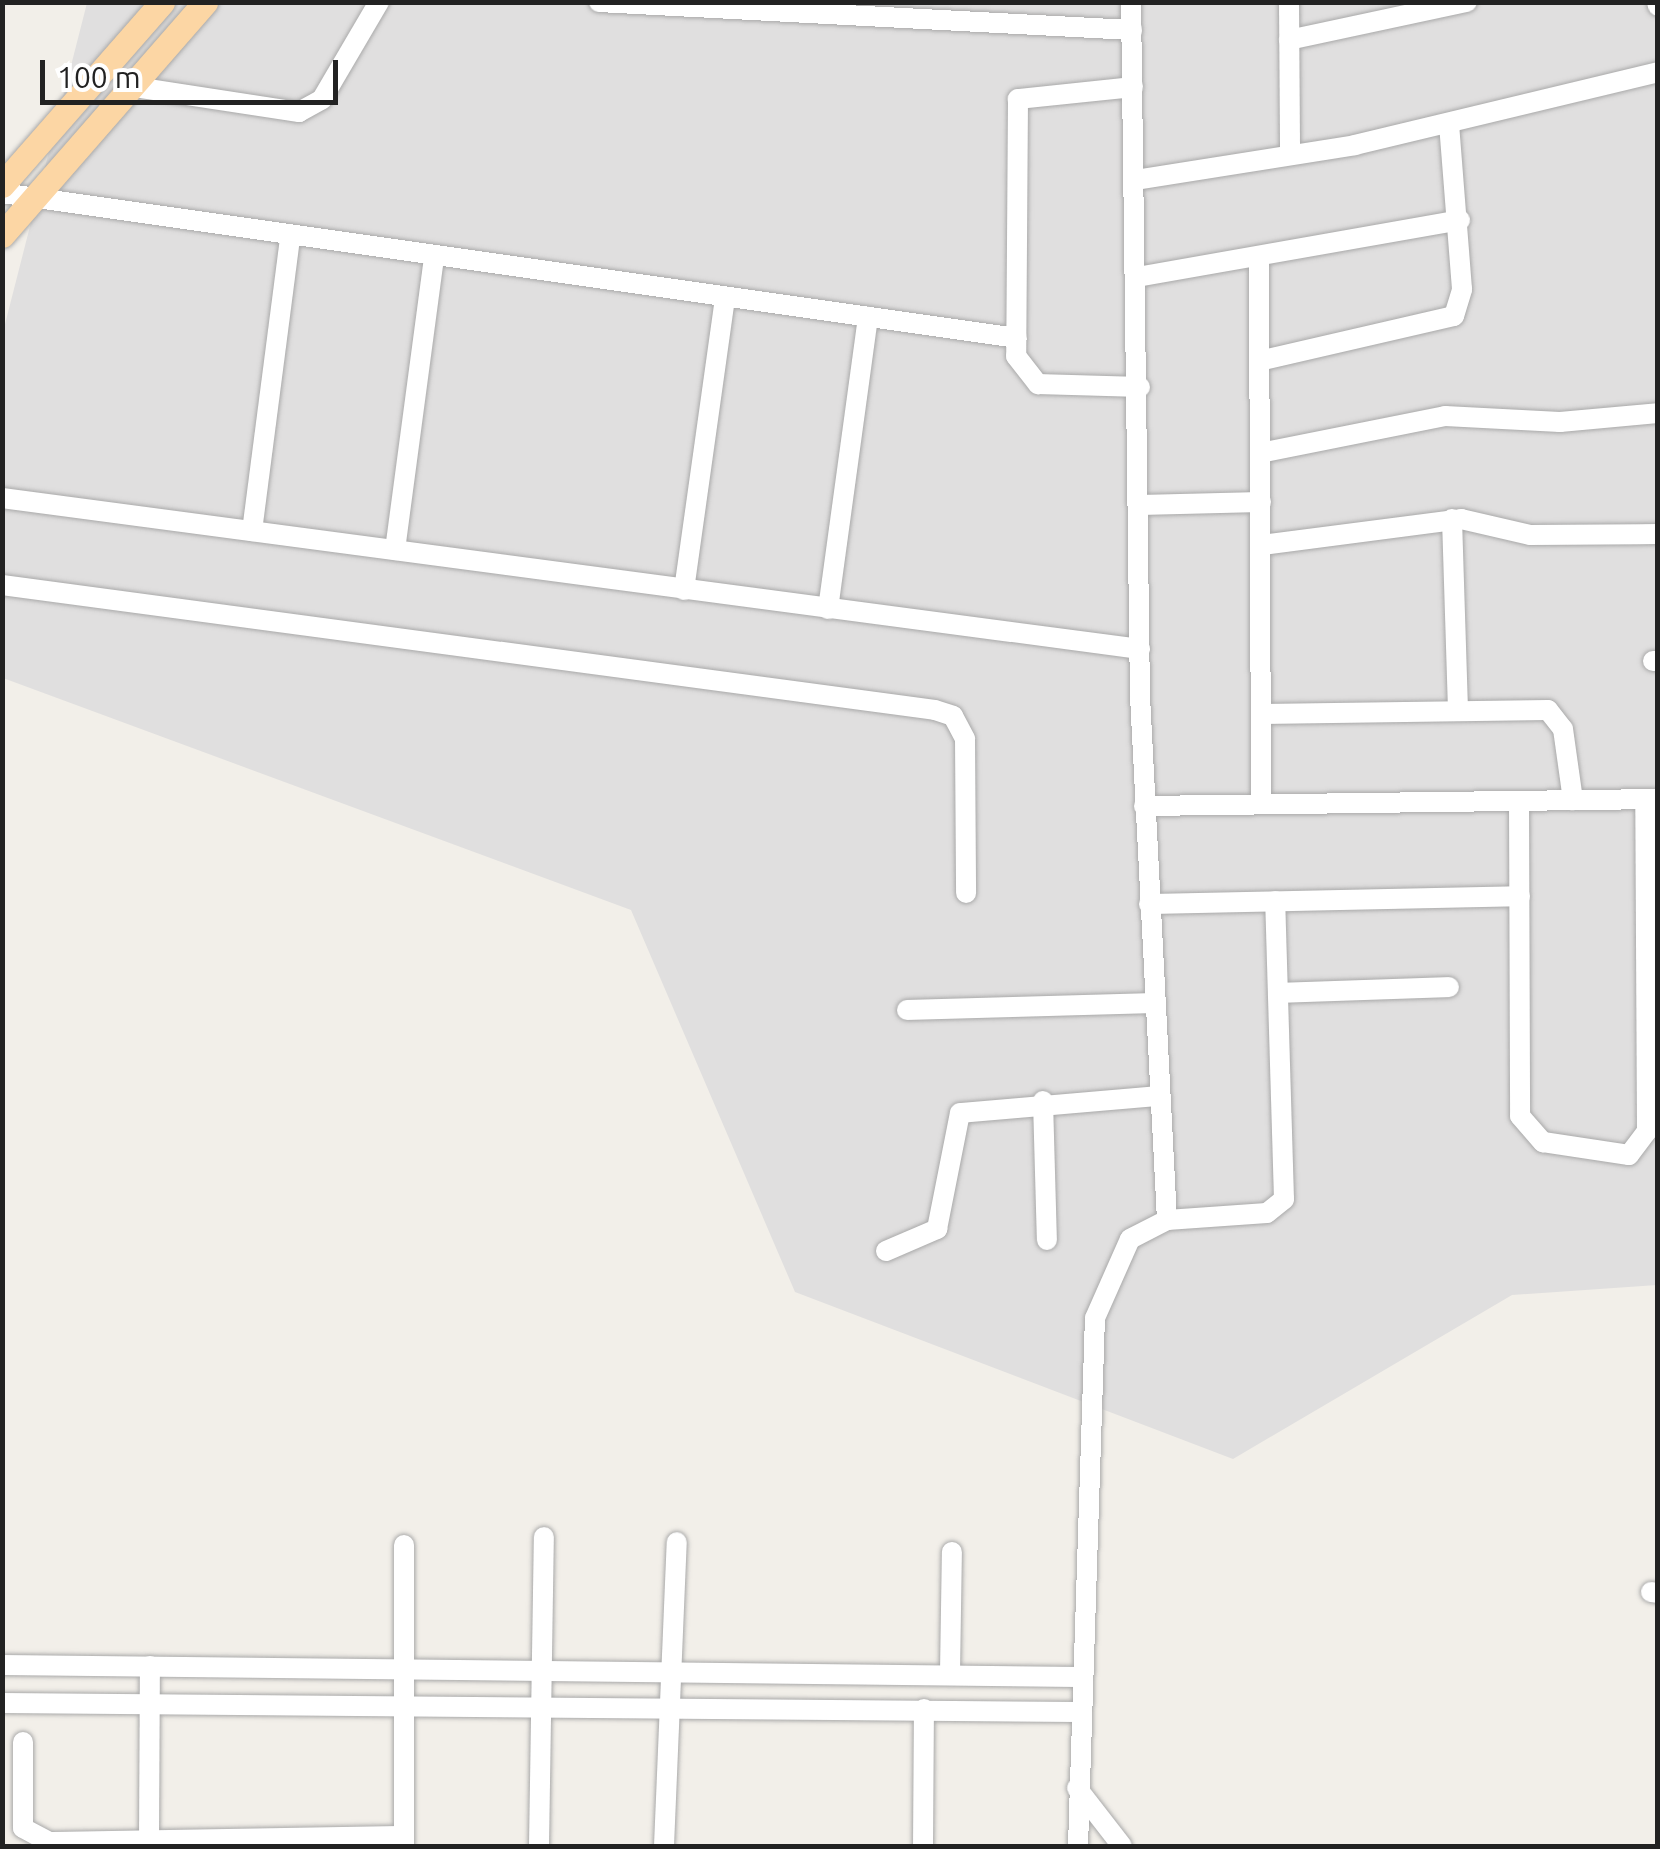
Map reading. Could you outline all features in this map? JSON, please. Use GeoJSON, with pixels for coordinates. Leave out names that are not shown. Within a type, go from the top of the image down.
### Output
{"type":"FeatureCollection","features":[{"type":"Feature","properties":{"kind":"main road"},"geometry":{"type":"LineString","coordinates":[[2,189],[162,2]]}},
{"type":"Feature","properties":{"kind":"main road"},"geometry":{"type":"LineString","coordinates":[[2,234],[135,87],[205,2]]}},
{"type":"Feature","properties":{"kind":"street"},"geometry":{"type":"LineString","coordinates":[[135,87],[299,112],[322,99],[379,2]]}},
{"type":"Feature","properties":{"kind":"street"},"geometry":{"type":"LineString","coordinates":[[600,2],[754,8],[990,26],[1132,30]]}},
{"type":"Feature","properties":{"kind":"street"},"geometry":{"type":"LineString","coordinates":[[990,2],[990,26]]}},
{"type":"Feature","properties":{"kind":"street"},"geometry":{"type":"LineString","coordinates":[[1131,2],[1144,806],[1167,1220]]}},
{"type":"Feature","properties":{"kind":"street"},"geometry":{"type":"LineString","coordinates":[[1289,2],[1290,155]]}},
{"type":"Feature","properties":{"kind":"street"},"geometry":{"type":"LineString","coordinates":[[1290,40],[1467,2]]}},
{"type":"Feature","properties":{"kind":"street"},"geometry":{"type":"LineString","coordinates":[[1135,180],[1450,124],[1658,72]]}},
{"type":"Feature","properties":{"kind":"street"},"geometry":{"type":"LineString","coordinates":[[1133,87],[1018,99],[1016,338],[1019,368],[1038,384],[1140,388]]}},
{"type":"Feature","properties":{"kind":"street"},"geometry":{"type":"LineString","coordinates":[[1259,361],[1454,316],[1460,220],[1450,124]]}},
{"type":"Feature","properties":{"kind":"street"},"geometry":{"type":"LineString","coordinates":[[2,189],[34,200],[1016,338]]}},
{"type":"Feature","properties":{"kind":"street"},"geometry":{"type":"LineString","coordinates":[[1137,277],[1258,259],[1460,220]]}},
{"type":"Feature","properties":{"kind":"street"},"geometry":{"type":"LineString","coordinates":[[252,531],[290,237]]}},
{"type":"Feature","properties":{"kind":"street"},"geometry":{"type":"LineString","coordinates":[[396,550],[434,257]]}},
{"type":"Feature","properties":{"kind":"street"},"geometry":{"type":"LineString","coordinates":[[1258,259],[1262,804]]}},
{"type":"Feature","properties":{"kind":"street"},"geometry":{"type":"LineString","coordinates":[[684,590],[725,297]]}},
{"type":"Feature","properties":{"kind":"street"},"geometry":{"type":"LineString","coordinates":[[828,609],[868,317]]}},
{"type":"Feature","properties":{"kind":"street"},"geometry":{"type":"LineString","coordinates":[[1260,454],[1445,416],[1560,422],[1658,412]]}},
{"type":"Feature","properties":{"kind":"street"},"geometry":{"type":"LineString","coordinates":[[2,498],[1140,649]]}},
{"type":"Feature","properties":{"kind":"street"},"geometry":{"type":"LineString","coordinates":[[1140,505],[1261,502]]}},
{"type":"Feature","properties":{"kind":"street"},"geometry":{"type":"LineString","coordinates":[[1262,545],[1452,519],[1530,535],[1658,534]]}},
{"type":"Feature","properties":{"kind":"street"},"geometry":{"type":"LineString","coordinates":[[1452,519],[1458,706]]}},
{"type":"Feature","properties":{"kind":"street"},"geometry":{"type":"LineString","coordinates":[[2,585],[935,710],[953,716],[965,739],[966,893]]}},
{"type":"Feature","properties":{"kind":"street"},"geometry":{"type":"LineString","coordinates":[[1262,714],[1458,706],[1558,717],[1572,800]]}},
{"type":"Feature","properties":{"kind":"street"},"geometry":{"type":"LineString","coordinates":[[1144,806],[1572,800],[1651,800],[1645,1141],[1629,1154],[1532,1136],[1520,1116],[1519,801]]}},
{"type":"Feature","properties":{"kind":"street"},"geometry":{"type":"LineString","coordinates":[[1148,904],[1520,896]]}},
{"type":"Feature","properties":{"kind":"street"},"geometry":{"type":"LineString","coordinates":[[1078,1846],[1078,1678],[1096,1318],[1115,1258],[1167,1220],[1267,1213],[1284,1199],[1276,901]]}},
{"type":"Feature","properties":{"kind":"street"},"geometry":{"type":"LineString","coordinates":[[1279,993],[1449,986]]}},
{"type":"Feature","properties":{"kind":"street"},"geometry":{"type":"LineString","coordinates":[[907,1010],[1154,1003]]}},
{"type":"Feature","properties":{"kind":"street"},"geometry":{"type":"LineString","coordinates":[[886,1251],[937,1229],[960,1113],[1043,1101],[1158,1096]]}},
{"type":"Feature","properties":{"kind":"street"},"geometry":{"type":"LineString","coordinates":[[1043,1101],[1047,1240]]}},
{"type":"Feature","properties":{"kind":"street"},"geometry":{"type":"LineString","coordinates":[[540,1846],[544,1537]]}},
{"type":"Feature","properties":{"kind":"street"},"geometry":{"type":"LineString","coordinates":[[664,1846],[678,1542]]}},
{"type":"Feature","properties":{"kind":"street"},"geometry":{"type":"LineString","coordinates":[[23,1742],[20,1816],[32,1834],[149,1841],[404,1841],[404,1545]]}},
{"type":"Feature","properties":{"kind":"street"},"geometry":{"type":"LineString","coordinates":[[950,1673],[952,1552]]}},
{"type":"Feature","properties":{"kind":"street"},"geometry":{"type":"LineString","coordinates":[[2,1665],[541,1667],[1078,1678]]}},
{"type":"Feature","properties":{"kind":"street"},"geometry":{"type":"LineString","coordinates":[[149,1841],[150,1666]]}},
{"type":"Feature","properties":{"kind":"street"},"geometry":{"type":"LineString","coordinates":[[2,1703],[1078,1712]]}},
{"type":"Feature","properties":{"kind":"street"},"geometry":{"type":"LineString","coordinates":[[923,1846],[924,1709]]}},
{"type":"Feature","properties":{"kind":"street"},"geometry":{"type":"LineString","coordinates":[[1078,1788],[1122,1846]]}},
{"type":"Feature","properties":{"kind":"shaded area"},"geometry":{"type":"Polygon","coordinates":[[[87,3],[1657,3],[1657,1285],[1512,1295],[1233,1459],[795,1292],[631,910],[3,678],[3,332],[87,3]]]}}]}
